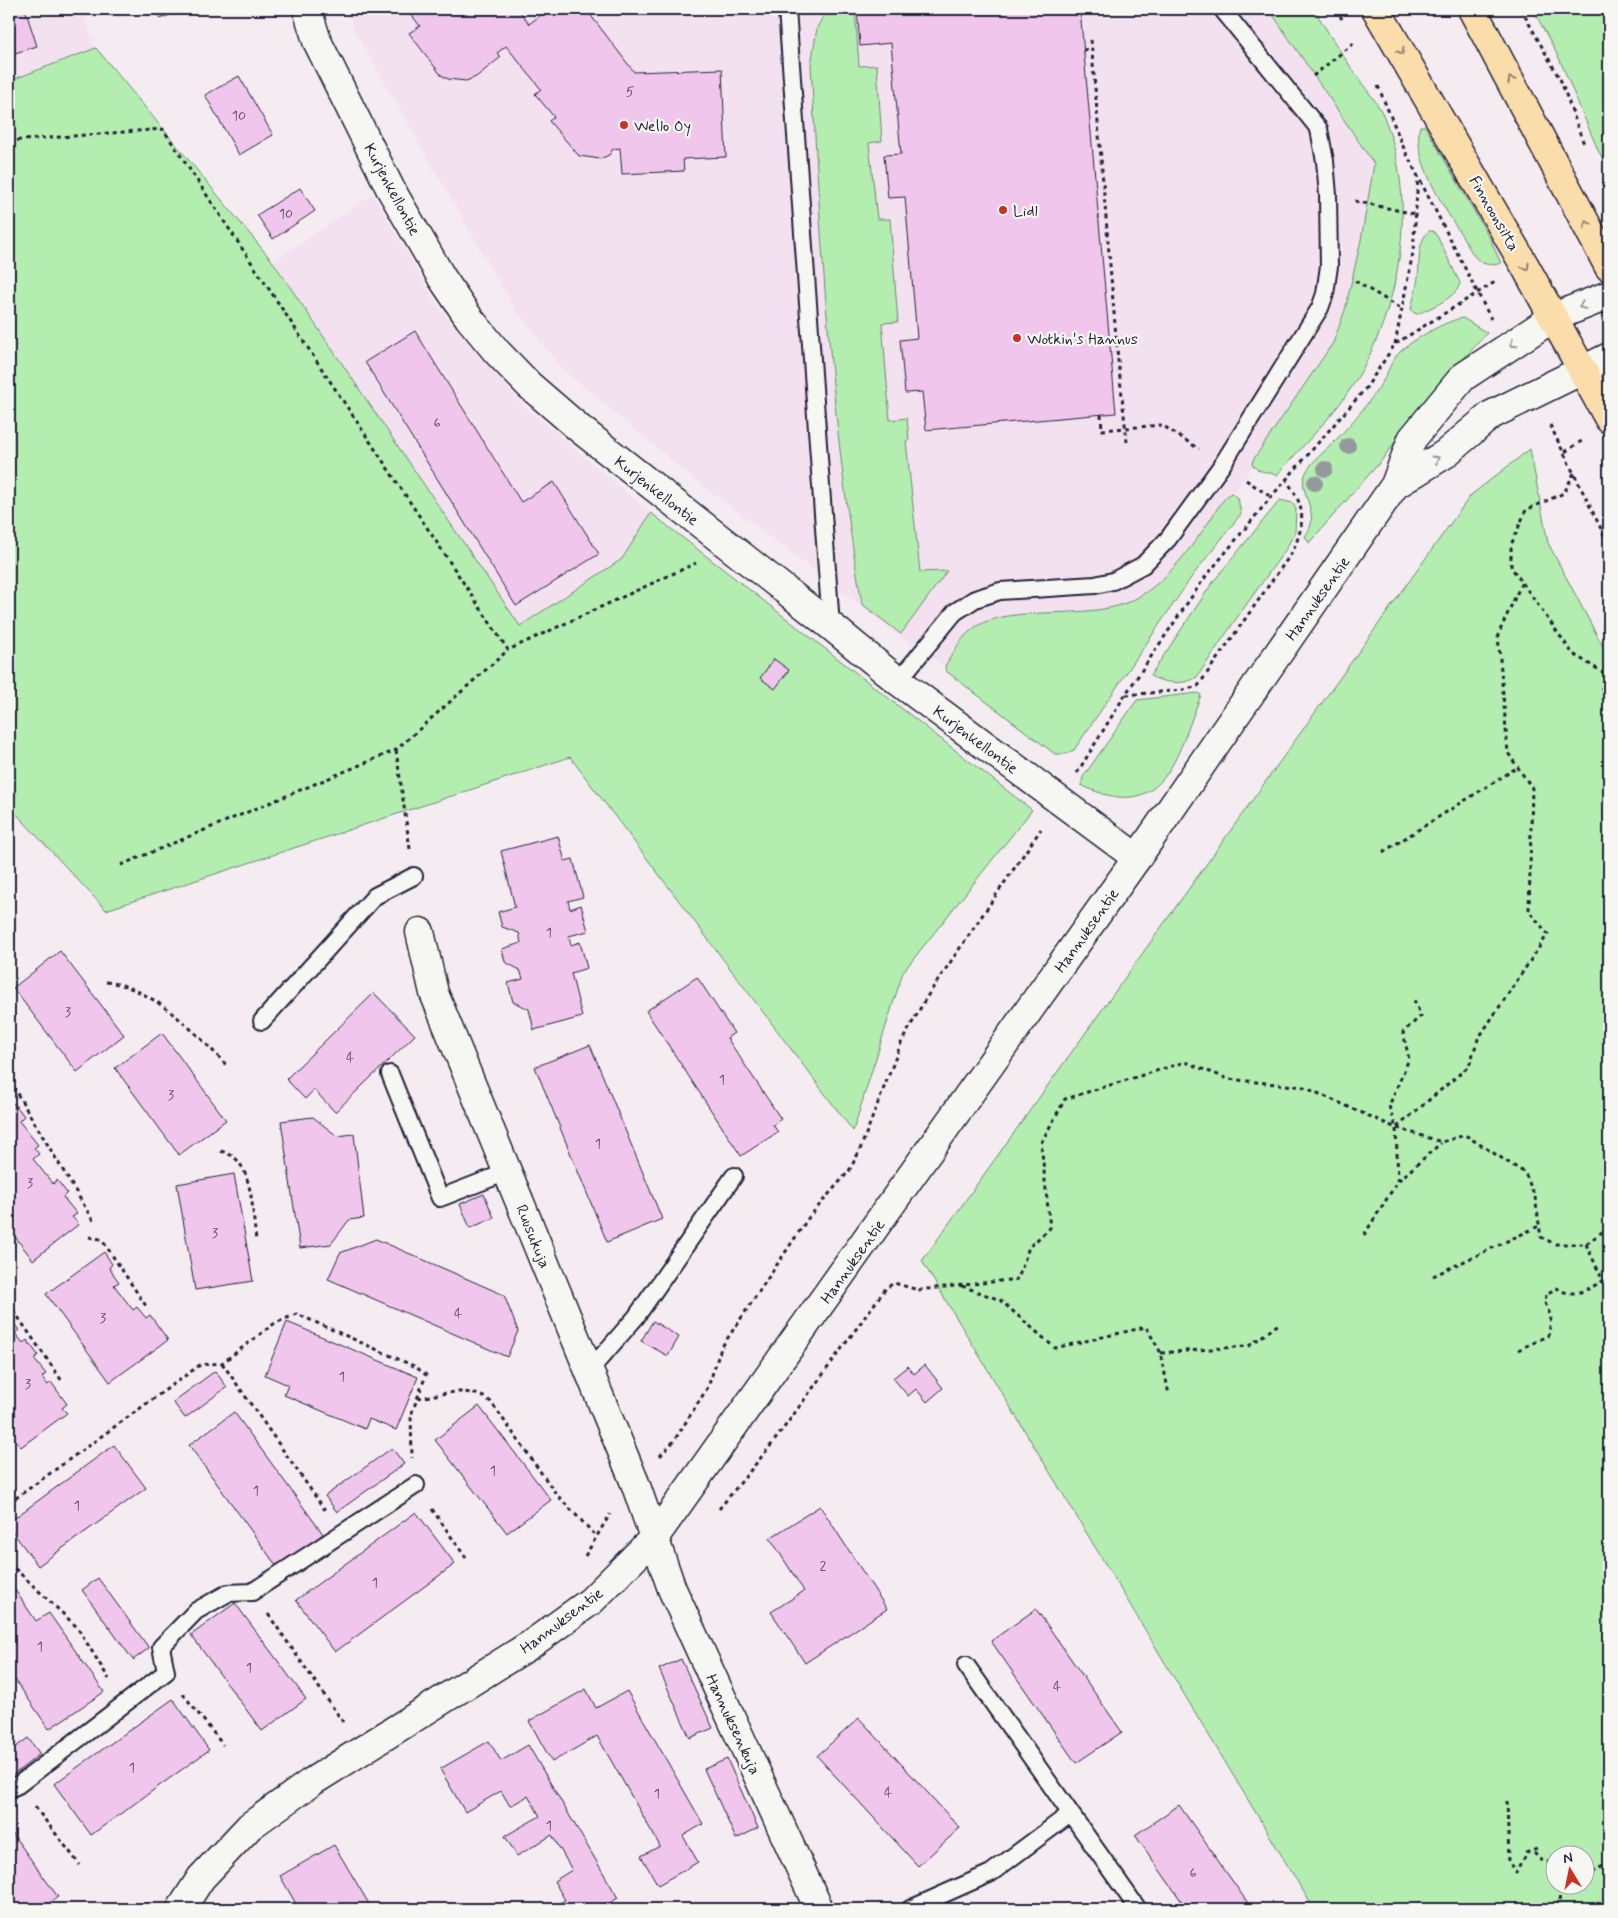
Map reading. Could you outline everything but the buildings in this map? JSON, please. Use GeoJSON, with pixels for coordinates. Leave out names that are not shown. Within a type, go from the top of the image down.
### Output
{"type":"FeatureCollection","features":[{"type":"Feature","properties":{"kind":"main road","name":"Finnoonsilta"},"geometry":{"type":"LineString","coordinates":[[1376,9],[1554,317],[1609,419]]}},
{"type":"Feature","properties":{"kind":"main road"},"geometry":{"type":"LineString","coordinates":[[1472,9],[1609,267]]}},
{"type":"Feature","properties":{"kind":"street","name":"Kurjenkellontie"},"geometry":{"type":"LineString","coordinates":[[307,9],[317,41],[390,188],[442,278],[469,318],[497,352],[529,385],[580,429],[898,681],[1137,858]]}},
{"type":"Feature","properties":{"kind":"street","name":"Hannuksentie"},"geometry":{"type":"LineString","coordinates":[[181,1909],[201,1878],[250,1826],[310,1783],[530,1645],[591,1601],[654,1538],[1137,858],[1395,485],[1412,440],[1463,377],[1554,317],[1609,294]]}},
{"type":"Feature","properties":{"kind":"street","name":"Hannuksentie"},"geometry":{"type":"LineString","coordinates":[[1395,485],[1445,454],[1491,414],[1609,357]]}},
{"type":"Feature","properties":{"kind":"street","name":"Ruusukuja"},"geometry":{"type":"LineString","coordinates":[[420,932],[434,993],[635,1483],[654,1538]]}},
{"type":"Feature","properties":{"kind":"street","name":"Hannuksenkuja"},"geometry":{"type":"LineString","coordinates":[[654,1538],[672,1589],[819,1909]]}},
{"type":"Feature","properties":{"kind":"lane"},"geometry":{"type":"LineString","coordinates":[[787,9],[831,626]]}},
{"type":"Feature","properties":{"kind":"lane"},"geometry":{"type":"LineString","coordinates":[[898,681],[954,612],[976,599],[1000,591],[1095,585],[1113,580],[1142,565],[1168,539],[1222,464],[1314,320],[1325,294],[1329,266],[1328,195],[1325,161],[1319,129],[1222,9]]}},
{"type":"Feature","properties":{"kind":"lane"},"geometry":{"type":"LineString","coordinates":[[262,1021],[375,896],[414,876]]}},
{"type":"Feature","properties":{"kind":"lane"},"geometry":{"type":"LineString","coordinates":[[390,1074],[440,1198],[507,1172]]}},
{"type":"Feature","properties":{"kind":"lane"},"geometry":{"type":"LineString","coordinates":[[589,1371],[636,1317],[734,1176]]}},
{"type":"Feature","properties":{"kind":"lane"},"geometry":{"type":"LineString","coordinates":[[13,1787],[166,1672],[161,1647],[196,1611],[228,1593],[252,1592],[416,1486]]}},
{"type":"Feature","properties":{"kind":"lane"},"geometry":{"type":"LineString","coordinates":[[966,1665],[1138,1909]]}},
{"type":"Feature","properties":{"kind":"lane"},"geometry":{"type":"LineString","coordinates":[[910,1909],[991,1873],[1070,1814]]}},
{"type":"Feature","properties":{"kind":"path"},"geometry":{"type":"LineString","coordinates":[[1336,9],[1344,22]]}},
{"type":"Feature","properties":{"kind":"path"},"geometry":{"type":"LineString","coordinates":[[1521,9],[1561,81],[1586,149]]}},
{"type":"Feature","properties":{"kind":"path"},"geometry":{"type":"LineString","coordinates":[[1351,35],[1359,50]]}},
{"type":"Feature","properties":{"kind":"path"},"geometry":{"type":"LineString","coordinates":[[1091,40],[1124,428],[1127,442]]}},
{"type":"Feature","properties":{"kind":"path"},"geometry":{"type":"LineString","coordinates":[[1291,94],[1355,42]]}},
{"type":"Feature","properties":{"kind":"path"},"geometry":{"type":"LineString","coordinates":[[1083,50],[1092,49]]}},
{"type":"Feature","properties":{"kind":"path"},"geometry":{"type":"LineString","coordinates":[[1378,85],[1418,177],[1476,292],[1451,310],[1395,344]]}},
{"type":"Feature","properties":{"kind":"path"},"geometry":{"type":"LineString","coordinates":[[9,142],[163,129],[508,650]]}},
{"type":"Feature","properties":{"kind":"path"},"geometry":{"type":"LineString","coordinates":[[1600,173],[1609,188]]}},
{"type":"Feature","properties":{"kind":"path"},"geometry":{"type":"LineString","coordinates":[[580,1563],[615,1505],[674,1441],[708,1387],[721,1348],[809,1217],[849,1171],[860,1152],[902,1041],[926,998],[1059,801],[1125,695],[1203,580],[1271,497],[1366,388],[1395,344],[1412,252],[1418,177]]}},
{"type":"Feature","properties":{"kind":"path"},"geometry":{"type":"LineString","coordinates":[[1328,195],[1416,214]]}},
{"type":"Feature","properties":{"kind":"path"},"geometry":{"type":"LineString","coordinates":[[1329,266],[1402,309]]}},
{"type":"Feature","properties":{"kind":"path"},"geometry":{"type":"LineString","coordinates":[[1101,414],[1102,430],[1162,425],[1271,497]]}},
{"type":"Feature","properties":{"kind":"path"},"geometry":{"type":"LineString","coordinates":[[1574,472],[1564,493],[1526,510],[1512,545],[1511,568],[1573,654],[1609,676]]}},
{"type":"Feature","properties":{"kind":"path"},"geometry":{"type":"LineString","coordinates":[[1125,695],[1183,690],[1198,686],[1293,551],[1302,530],[1302,516],[1300,499],[1286,481]]}},
{"type":"Feature","properties":{"kind":"path"},"geometry":{"type":"LineString","coordinates":[[121,865],[396,750],[508,650],[699,562]]}},
{"type":"Feature","properties":{"kind":"path"},"geometry":{"type":"LineString","coordinates":[[1396,1128],[1469,1066],[1478,1039],[1548,934],[1529,911],[1532,788],[1508,753],[1498,635],[1522,582]]}},
{"type":"Feature","properties":{"kind":"path"},"geometry":{"type":"LineString","coordinates":[[1609,684],[1602,688],[1609,704]]}},
{"type":"Feature","properties":{"kind":"path"},"geometry":{"type":"LineString","coordinates":[[396,750],[414,876]]}},
{"type":"Feature","properties":{"kind":"path"},"geometry":{"type":"LineString","coordinates":[[1384,852],[1518,768]]}},
{"type":"Feature","properties":{"kind":"path"},"geometry":{"type":"LineString","coordinates":[[106,982],[123,984],[160,1004],[204,1041],[227,1066]]}},
{"type":"Feature","properties":{"kind":"path"},"geometry":{"type":"LineString","coordinates":[[1398,1181],[1396,1128],[1389,1106],[1409,1059],[1403,1032],[1421,1016],[1414,1000]]}},
{"type":"Feature","properties":{"kind":"path"},"geometry":{"type":"LineString","coordinates":[[717,1512],[772,1444],[886,1288],[894,1282],[918,1290],[1018,1279],[1029,1247],[1050,1228],[1041,1143],[1064,1099],[1185,1062],[1228,1079],[1304,1087],[1396,1128],[1442,1142]]}},
{"type":"Feature","properties":{"kind":"path"},"geometry":{"type":"LineString","coordinates":[[9,1080],[94,1222]]}},
{"type":"Feature","properties":{"kind":"path"},"geometry":{"type":"LineString","coordinates":[[1364,1235],[1398,1181],[1442,1142],[1465,1135],[1525,1173],[1535,1198],[1541,1237],[1555,1244],[1586,1244],[1609,1227]]}},
{"type":"Feature","properties":{"kind":"path"},"geometry":{"type":"LineString","coordinates":[[221,1151],[235,1158],[247,1180],[256,1240]]}},
{"type":"Feature","properties":{"kind":"path"},"geometry":{"type":"LineString","coordinates":[[1433,1276],[1539,1226]]}},
{"type":"Feature","properties":{"kind":"path"},"geometry":{"type":"LineString","coordinates":[[89,1237],[100,1239],[104,1243],[148,1309]]}},
{"type":"Feature","properties":{"kind":"path"},"geometry":{"type":"LineString","coordinates":[[1586,1244],[1603,1281]]}},
{"type":"Feature","properties":{"kind":"path"},"geometry":{"type":"LineString","coordinates":[[1518,1350],[1549,1334],[1551,1316],[1544,1303],[1546,1294],[1557,1288],[1564,1293],[1574,1295],[1609,1278]]}},
{"type":"Feature","properties":{"kind":"path"},"geometry":{"type":"LineString","coordinates":[[961,1286],[1000,1300],[1055,1348],[1146,1327],[1161,1354],[1169,1395]]}},
{"type":"Feature","properties":{"kind":"path"},"geometry":{"type":"LineString","coordinates":[[9,1304],[62,1381]]}},
{"type":"Feature","properties":{"kind":"path"},"geometry":{"type":"LineString","coordinates":[[9,1503],[200,1365],[222,1363],[275,1323],[297,1314],[416,1367],[426,1375],[411,1415],[412,1464],[416,1486],[466,1558]]}},
{"type":"Feature","properties":{"kind":"path"},"geometry":{"type":"LineString","coordinates":[[1161,1354],[1249,1346],[1280,1323]]}},
{"type":"Feature","properties":{"kind":"path"},"geometry":{"type":"LineString","coordinates":[[222,1363],[342,1534]]}},
{"type":"Feature","properties":{"kind":"path"},"geometry":{"type":"LineString","coordinates":[[418,1398],[469,1390],[482,1394],[491,1402],[557,1495],[597,1537]]}},
{"type":"Feature","properties":{"kind":"path"},"geometry":{"type":"LineString","coordinates":[[9,1564],[77,1627],[125,1704]]}},
{"type":"Feature","properties":{"kind":"path"},"geometry":{"type":"LineString","coordinates":[[252,1592],[346,1726]]}},
{"type":"Feature","properties":{"kind":"path"},"geometry":{"type":"LineString","coordinates":[[166,1672],[223,1745]]}},
{"type":"Feature","properties":{"kind":"path"},"geometry":{"type":"LineString","coordinates":[[13,1787],[80,1865]]}},
{"type":"Feature","properties":{"kind":"path"},"geometry":{"type":"LineString","coordinates":[[1508,1801],[1509,1862],[1516,1873],[1526,1853],[1537,1849],[1535,1854],[1546,1861]]}},
{"type":"Feature","properties":{"kind":"path"},"geometry":{"type":"LineString","coordinates":[[1596,1870],[1609,1862]]}},
{"type":"Feature","properties":{"kind":"path"},"geometry":{"type":"LineString","coordinates":[[1558,1909],[1560,1896]]}},
{"type":"Feature","properties":{"kind":"shaded area"},"geometry":{"type":"Polygon","coordinates":[[[9,9],[81,9],[96,48],[9,81],[9,9]]]}},
{"type":"Feature","properties":{"kind":"shaded area"},"geometry":{"type":"Polygon","coordinates":[[[346,9],[1269,9],[1374,164],[1361,240],[1345,310],[1329,353],[1089,708],[1062,743],[899,636],[685,472],[561,368],[514,308],[354,30],[346,9]]]}},
{"type":"Feature","properties":{"kind":"shaded area"},"geometry":{"type":"Polygon","coordinates":[[[373,194],[437,306],[522,404],[651,513],[622,559],[520,627],[273,262],[373,194]]]}},
{"type":"Feature","properties":{"kind":"green space"},"geometry":{"type":"Polygon","coordinates":[[[827,9],[855,9],[859,66],[877,65],[882,141],[869,143],[877,219],[890,219],[898,322],[882,323],[890,420],[907,418],[909,440],[906,441],[920,572],[947,571],[901,634],[862,604],[842,470],[823,268],[811,65],[817,28],[827,9]]]}},
{"type":"Feature","properties":{"kind":"green space"},"geometry":{"type":"Polygon","coordinates":[[[1269,9],[1314,9],[1341,53],[1379,107],[1395,150],[1401,184],[1402,219],[1400,254],[1393,289],[1383,323],[1370,355],[1353,385],[1336,409],[1277,475],[1258,470],[1252,464],[1253,460],[1333,343],[1345,310],[1361,240],[1374,164],[1269,9]]]}},
{"type":"Feature","properties":{"kind":"green space"},"geometry":{"type":"Polygon","coordinates":[[[1533,9],[1608,9],[1609,170],[1598,150],[1559,58],[1533,9]]]}},
{"type":"Feature","properties":{"kind":"green space"},"geometry":{"type":"Polygon","coordinates":[[[96,48],[273,262],[520,626],[622,559],[651,513],[1032,810],[903,972],[853,1131],[570,757],[106,910],[9,806],[9,81],[96,48]]]}},
{"type":"Feature","properties":{"kind":"green space"},"geometry":{"type":"Polygon","coordinates":[[[1420,126],[1425,126],[1489,237],[1501,263],[1490,265],[1479,261],[1440,200],[1425,169],[1419,139],[1420,126]]]}},
{"type":"Feature","properties":{"kind":"green space"},"geometry":{"type":"Polygon","coordinates":[[[1429,231],[1433,231],[1437,236],[1460,283],[1454,294],[1418,314],[1414,313],[1411,309],[1422,241],[1429,231]]]}},
{"type":"Feature","properties":{"kind":"green space"},"geometry":{"type":"Polygon","coordinates":[[[1463,318],[1487,333],[1422,405],[1381,461],[1309,543],[1305,536],[1310,528],[1311,513],[1305,491],[1304,478],[1309,468],[1367,404],[1400,352],[1430,331],[1448,322],[1463,318]]]}},
{"type":"Feature","properties":{"kind":"green space"},"geometry":{"type":"Polygon","coordinates":[[[1530,449],[1548,543],[1609,658],[1609,1909],[1314,1909],[922,1261],[1471,495],[1530,449]]]}},
{"type":"Feature","properties":{"kind":"green space"},"geometry":{"type":"Polygon","coordinates":[[[1231,493],[1238,498],[1241,514],[1193,575],[1074,750],[1066,754],[1055,754],[946,671],[945,666],[962,640],[969,632],[984,622],[1025,614],[1095,610],[1116,606],[1135,599],[1175,567],[1231,493]]]}},
{"type":"Feature","properties":{"kind":"green space"},"geometry":{"type":"Polygon","coordinates":[[[1280,500],[1293,503],[1296,509],[1295,532],[1286,549],[1197,677],[1186,682],[1174,682],[1150,676],[1213,582],[1280,500]]]}},
{"type":"Feature","properties":{"kind":"green space"},"geometry":{"type":"Polygon","coordinates":[[[1198,693],[1201,695],[1174,762],[1163,779],[1149,791],[1132,797],[1109,795],[1081,785],[1083,777],[1137,700],[1198,693]]]}},
{"type":"Feature","properties":{"kind":"place","name":"Wello Oy"},"geometry":{"type":"Point","coordinates":[624,125]}},
{"type":"Feature","properties":{"kind":"place","name":"Lidl"},"geometry":{"type":"Point","coordinates":[1003,210]}},
{"type":"Feature","properties":{"kind":"place","name":"Wotkin's Hannus"},"geometry":{"type":"Point","coordinates":[1017,338]}}]}
